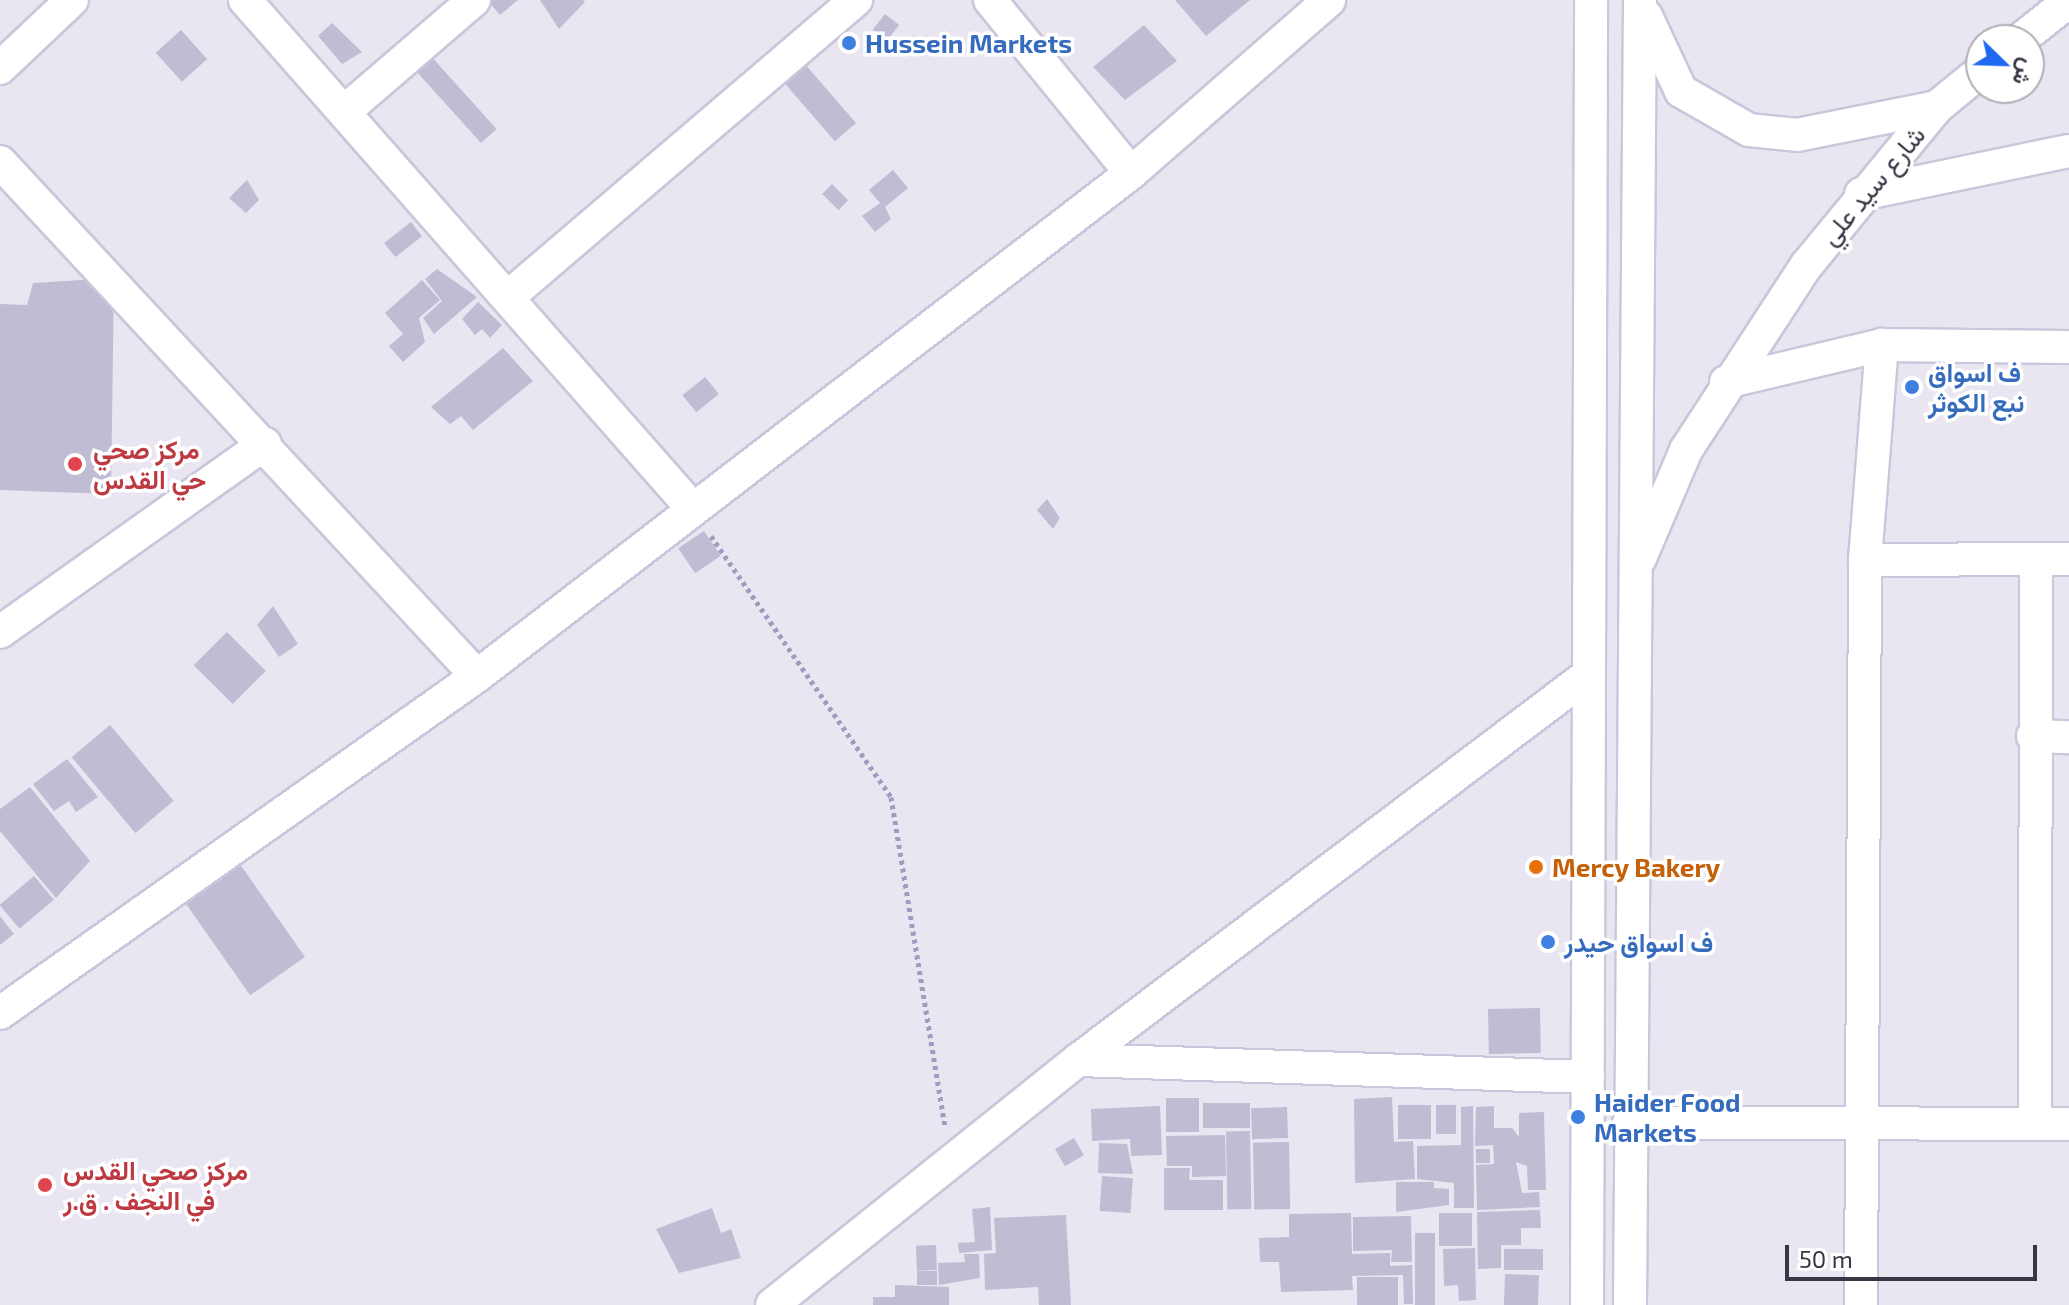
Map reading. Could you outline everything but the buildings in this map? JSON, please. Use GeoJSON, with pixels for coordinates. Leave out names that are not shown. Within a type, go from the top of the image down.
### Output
{"type":"FeatureCollection","features":[{"type":"Feature","properties":{"kind":"street"},"geometry":{"type":"LineString","coordinates":[[0,68],[72,0]]}},
{"type":"Feature","properties":{"kind":"street"},"geometry":{"type":"LineString","coordinates":[[245,0],[693,509]]}},
{"type":"Feature","properties":{"kind":"street"},"geometry":{"type":"LineString","coordinates":[[345,111],[474,0]]}},
{"type":"Feature","properties":{"kind":"street"},"geometry":{"type":"LineString","coordinates":[[508,297],[856,0]]}},
{"type":"Feature","properties":{"kind":"street"},"geometry":{"type":"LineString","coordinates":[[990,0],[1131,173]]}},
{"type":"Feature","properties":{"kind":"street"},"geometry":{"type":"LineString","coordinates":[[0,1013],[477,676],[1131,173],[1329,0]]}},
{"type":"Feature","properties":{"kind":"street"},"geometry":{"type":"LineString","coordinates":[[1587,1305],[1591,0]]}},
{"type":"Feature","properties":{"kind":"street"},"geometry":{"type":"LineString","coordinates":[[1630,1305],[1630,586],[1641,0]]}},
{"type":"Feature","properties":{"kind":"street","name":"شارع سيد علي"},"geometry":{"type":"LineString","coordinates":[[1641,0],[1681,91],[1749,130],[1797,135],[1937,107]]}},
{"type":"Feature","properties":{"kind":"street"},"geometry":{"type":"LineString","coordinates":[[2040,24],[2069,1]]}},
{"type":"Feature","properties":{"kind":"street"},"geometry":{"type":"LineString","coordinates":[[1937,107],[1965,84]]}},
{"type":"Feature","properties":{"kind":"street","name":"شارع سيد علي"},"geometry":{"type":"LineString","coordinates":[[1630,586],[1660,503],[1726,382],[1861,194],[1937,107]]}},
{"type":"Feature","properties":{"kind":"street"},"geometry":{"type":"LineString","coordinates":[[1861,194],[2069,151]]}},
{"type":"Feature","properties":{"kind":"street"},"geometry":{"type":"LineString","coordinates":[[0,162],[265,444],[477,676]]}},
{"type":"Feature","properties":{"kind":"street"},"geometry":{"type":"LineString","coordinates":[[1726,382],[1882,345],[2069,347]]}},
{"type":"Feature","properties":{"kind":"street"},"geometry":{"type":"LineString","coordinates":[[1861,1305],[1857,1125],[1865,560],[1882,345]]}},
{"type":"Feature","properties":{"kind":"street"},"geometry":{"type":"LineString","coordinates":[[0,632],[265,444]]}},
{"type":"Feature","properties":{"kind":"street"},"geometry":{"type":"LineString","coordinates":[[2035,1124],[2033,736],[2036,559]]}},
{"type":"Feature","properties":{"kind":"street"},"geometry":{"type":"LineString","coordinates":[[1865,560],[2069,559]]}},
{"type":"Feature","properties":{"kind":"street"},"geometry":{"type":"LineString","coordinates":[[772,1305],[1078,1060],[1588,675]]}},
{"type":"Feature","properties":{"kind":"street"},"geometry":{"type":"LineString","coordinates":[[2033,736],[2069,737]]}},
{"type":"Feature","properties":{"kind":"street"},"geometry":{"type":"LineString","coordinates":[[1078,1060],[1588,1077]]}},
{"type":"Feature","properties":{"kind":"street"},"geometry":{"type":"LineString","coordinates":[[1629,1123],[2069,1124]]}},
{"type":"Feature","properties":{"kind":"path"},"geometry":{"type":"LineString","coordinates":[[693,509],[891,797],[951,1163]]}},
{"type":"Feature","properties":{"kind":"place","name":"Hussein Markets"},"geometry":{"type":"Point","coordinates":[849,43]}},
{"type":"Feature","properties":{"kind":"place","name":"ف اسواق نبع الكوثر"},"geometry":{"type":"Point","coordinates":[1912,387]}},
{"type":"Feature","properties":{"kind":"place","name":"مركز صحي حي القدس"},"geometry":{"type":"Point","coordinates":[75,464]}},
{"type":"Feature","properties":{"kind":"place","name":"Mercy Bakery"},"geometry":{"type":"Point","coordinates":[1536,867]}},
{"type":"Feature","properties":{"kind":"place","name":"ف اسواق حيدر"},"geometry":{"type":"Point","coordinates":[1548,942]}},
{"type":"Feature","properties":{"kind":"place","name":"Haider Food Markets"},"geometry":{"type":"Point","coordinates":[1578,1117]}},
{"type":"Feature","properties":{"kind":"place","name":"مركز صحي القدس في النجف . ق.ر"},"geometry":{"type":"Point","coordinates":[45,1185]}}]}
